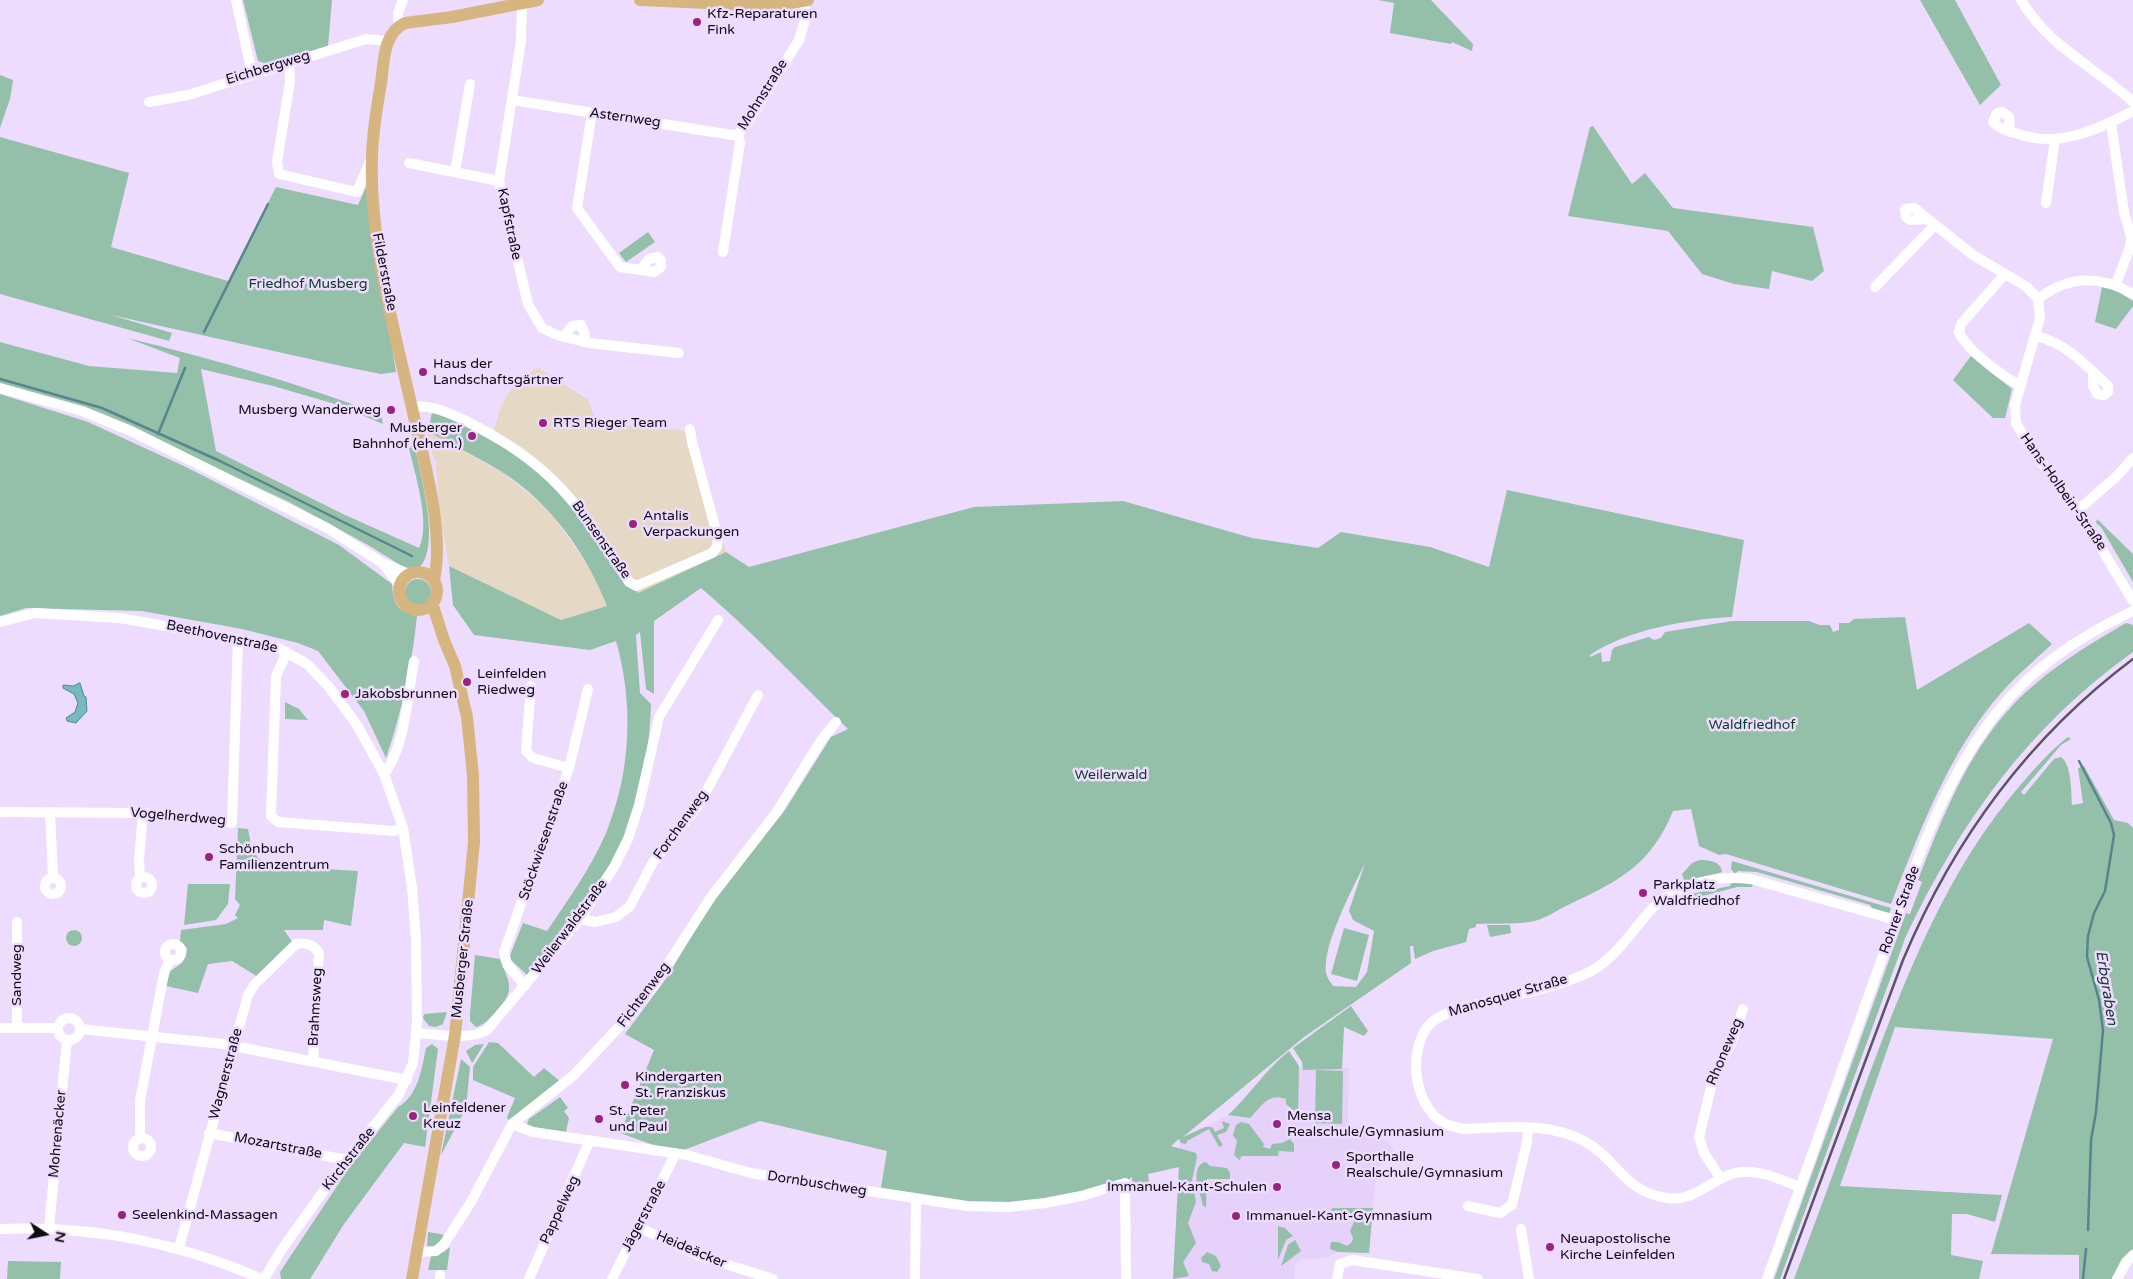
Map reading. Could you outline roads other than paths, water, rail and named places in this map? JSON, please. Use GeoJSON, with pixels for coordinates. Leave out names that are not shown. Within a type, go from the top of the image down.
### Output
{"type":"FeatureCollection","features":[{"type":"Feature","properties":{"kind":"main road"},"geometry":{"type":"LineString","coordinates":[[399,26],[538,0]]}},
{"type":"Feature","properties":{"kind":"main road"},"geometry":{"type":"LineString","coordinates":[[640,0],[698,1],[773,6],[806,1]]}},
{"type":"Feature","properties":{"kind":"main road","name":"Filderstraße"},"geometry":{"type":"LineString","coordinates":[[399,26],[393,31],[388,41],[377,108],[372,159],[376,233],[432,499],[437,559],[434,580]]}},
{"type":"Feature","properties":{"kind":"main road"},"geometry":{"type":"LineString","coordinates":[[415,573],[434,580],[437,592],[432,603],[420,610],[409,607],[402,601],[399,591],[400,585],[415,573],[436,547]]}},
{"type":"Feature","properties":{"kind":"main road","name":"Musberger Straße"},"geometry":{"type":"LineString","coordinates":[[412,1279],[455,1035],[472,873],[474,795],[464,702],[454,666],[432,603]]}},
{"type":"Feature","properties":{"kind":"main road","name":"Musberger Straße"},"geometry":{"type":"LineString","coordinates":[[420,610],[444,640]]}},
{"type":"Feature","properties":{"kind":"street"},"geometry":{"type":"LineString","coordinates":[[236,0],[252,73]]}},
{"type":"Feature","properties":{"kind":"street","name":"Filderstraße"},"geometry":{"type":"LineString","coordinates":[[399,26],[398,13],[403,0]]}},
{"type":"Feature","properties":{"kind":"street"},"geometry":{"type":"LineString","coordinates":[[2021,0],[2048,35],[2069,54],[2133,102]]}},
{"type":"Feature","properties":{"kind":"street","name":"Mohnstraße"},"geometry":{"type":"LineString","coordinates":[[723,252],[740,143],[738,134],[746,125],[799,40],[805,20],[806,1]]}},
{"type":"Feature","properties":{"kind":"street","name":"Kapfstraße"},"geometry":{"type":"LineString","coordinates":[[522,3],[522,32],[499,181],[528,304],[542,328],[564,337],[583,342],[679,353]]}},
{"type":"Feature","properties":{"kind":"street","name":"Eichbergweg"},"geometry":{"type":"LineString","coordinates":[[149,102],[188,95],[252,73],[366,39],[388,41]]}},
{"type":"Feature","properties":{"kind":"street"},"geometry":{"type":"LineString","coordinates":[[289,62],[290,82],[277,162],[280,174],[357,192],[372,159]]}},
{"type":"Feature","properties":{"kind":"street"},"geometry":{"type":"LineString","coordinates":[[455,172],[470,84]]}},
{"type":"Feature","properties":{"kind":"street","name":"Asternweg"},"geometry":{"type":"LineString","coordinates":[[512,100],[732,135],[738,134]]}},
{"type":"Feature","properties":{"kind":"street"},"geometry":{"type":"LineString","coordinates":[[2010,132],[2025,136],[2055,139],[2078,136],[2133,110]]}},
{"type":"Feature","properties":{"kind":"street"},"geometry":{"type":"LineString","coordinates":[[592,113],[577,208],[617,264],[624,268],[641,269]]}},
{"type":"Feature","properties":{"kind":"street"},"geometry":{"type":"LineString","coordinates":[[2111,122],[2124,212],[2131,236],[2130,247],[2116,284]]}},
{"type":"Feature","properties":{"kind":"street"},"geometry":{"type":"LineString","coordinates":[[2046,203],[2055,139]]}},
{"type":"Feature","properties":{"kind":"street"},"geometry":{"type":"LineString","coordinates":[[409,163],[499,181]]}},
{"type":"Feature","properties":{"kind":"street"},"geometry":{"type":"LineString","coordinates":[[1875,286],[1931,222],[1973,255],[2027,287],[2038,299],[2059,286],[2088,280],[2116,284],[2133,294]]}},
{"type":"Feature","properties":{"kind":"street"},"geometry":{"type":"LineString","coordinates":[[2005,274],[1961,324],[1959,332],[1966,343],[2020,385]]}},
{"type":"Feature","properties":{"kind":"street","name":"Hans-Holbein-Straße"},"geometry":{"type":"LineString","coordinates":[[2038,299],[2041,310],[2036,336],[2015,405],[2016,423],[2029,446],[2078,510],[2133,601]]}},
{"type":"Feature","properties":{"kind":"street"},"geometry":{"type":"LineString","coordinates":[[564,337],[572,326],[581,325],[584,334],[583,342]]}},
{"type":"Feature","properties":{"kind":"street"},"geometry":{"type":"LineString","coordinates":[[2036,336],[2063,346],[2093,372]]}},
{"type":"Feature","properties":{"kind":"street"},"geometry":{"type":"LineString","coordinates":[[0,388],[82,410],[139,435],[327,528],[381,562],[415,573]]}},
{"type":"Feature","properties":{"kind":"street","name":"Bunsenstraße"},"geometry":{"type":"LineString","coordinates":[[412,407],[427,406],[450,414],[498,438],[533,461],[578,505],[630,582],[636,586],[712,553],[717,547],[718,538],[690,429]]}},
{"type":"Feature","properties":{"kind":"street"},"geometry":{"type":"LineString","coordinates":[[2078,510],[2117,476],[2133,458]]}},
{"type":"Feature","properties":{"kind":"street"},"geometry":{"type":"LineString","coordinates":[[381,562],[400,585]]}},
{"type":"Feature","properties":{"kind":"street","name":"Rohrer Straße"},"geometry":{"type":"LineString","coordinates":[[1767,1279],[1896,920],[1936,817],[1967,757],[1998,711],[2013,694],[2063,651],[2094,631],[2133,611]]}},
{"type":"Feature","properties":{"kind":"street","name":"Beethovenstraße"},"geometry":{"type":"LineString","coordinates":[[0,622],[47,612],[146,622],[238,639],[287,652],[307,664],[329,687],[361,731],[384,774],[403,828],[412,888],[415,931],[416,1034]]}},
{"type":"Feature","properties":{"kind":"street","name":"Weilerwaldstraße"},"geometry":{"type":"LineString","coordinates":[[455,1035],[475,1035],[487,1030],[580,919],[614,867],[628,839],[643,792],[656,728],[662,710],[718,620]]}},
{"type":"Feature","properties":{"kind":"street","name":"Vogelherdweg"},"geometry":{"type":"LineString","coordinates":[[0,812],[143,813],[232,823],[238,639]]}},
{"type":"Feature","properties":{"kind":"street"},"geometry":{"type":"LineString","coordinates":[[287,652],[276,676],[274,694],[271,816],[278,826],[394,831],[403,828]]}},
{"type":"Feature","properties":{"kind":"street"},"geometry":{"type":"LineString","coordinates":[[384,774],[391,766],[397,750],[414,660]]}},
{"type":"Feature","properties":{"kind":"street"},"geometry":{"type":"LineString","coordinates":[[531,686],[526,751],[533,758],[569,768]]}},
{"type":"Feature","properties":{"kind":"street","name":"Stöckwiesenstraße"},"geometry":{"type":"LineString","coordinates":[[525,986],[507,964],[504,952],[569,768],[588,689]]}},
{"type":"Feature","properties":{"kind":"street","name":"Forchenweg"},"geometry":{"type":"LineString","coordinates":[[580,919],[594,922],[616,918],[627,909],[652,864],[700,803],[758,695]]}},
{"type":"Feature","properties":{"kind":"street","name":"Fichtenweg"},"geometry":{"type":"LineString","coordinates":[[417,1252],[436,1251],[449,1236],[475,1196],[512,1124],[574,1075],[633,1012],[657,980],[711,897],[776,814],[822,739],[836,722]]}},
{"type":"Feature","properties":{"kind":"street"},"geometry":{"type":"LineString","coordinates":[[50,812],[53,878]]}},
{"type":"Feature","properties":{"kind":"street"},"geometry":{"type":"LineString","coordinates":[[140,878],[139,860],[143,813]]}},
{"type":"Feature","properties":{"kind":"street","name":"Manosquer Straße"},"geometry":{"type":"LineString","coordinates":[[1800,1187],[1752,1172],[1740,1173],[1721,1179],[1690,1196],[1665,1198],[1642,1191],[1632,1185],[1606,1158],[1584,1141],[1555,1129],[1464,1129],[1442,1122],[1434,1115],[1424,1100],[1417,1076],[1416,1058],[1421,1038],[1430,1024],[1440,1016],[1454,1010],[1584,974],[1604,963],[1621,948],[1657,905],[1682,889],[1707,880],[1727,878],[1751,879],[1896,920]]}},
{"type":"Feature","properties":{"kind":"street","name":"Sandweg"},"geometry":{"type":"LineString","coordinates":[[16,1028],[17,922]]}},
{"type":"Feature","properties":{"kind":"street","name":"Wagnerstraße"},"geometry":{"type":"LineString","coordinates":[[179,1248],[244,1008],[255,984],[296,944],[310,944],[319,953]]}},
{"type":"Feature","properties":{"kind":"street","name":"Brahmsweg"},"geometry":{"type":"LineString","coordinates":[[313,1061],[319,953]]}},
{"type":"Feature","properties":{"kind":"street"},"geometry":{"type":"LineString","coordinates":[[140,1139],[140,1101],[164,973],[170,960]]}},
{"type":"Feature","properties":{"kind":"street","name":"Rhoneweg"},"geometry":{"type":"LineString","coordinates":[[1721,1179],[1704,1153],[1699,1136],[1714,1075],[1731,1044],[1743,1009]]}},
{"type":"Feature","properties":{"kind":"street"},"geometry":{"type":"LineString","coordinates":[[67,1017],[78,1022],[80,1029],[74,1039],[67,1040],[60,1036],[57,1028],[60,1021],[67,1017]]}},
{"type":"Feature","properties":{"kind":"street"},"geometry":{"type":"LineString","coordinates":[[0,1028],[57,1028]]}},
{"type":"Feature","properties":{"kind":"street"},"geometry":{"type":"LineString","coordinates":[[80,1029],[234,1046],[407,1080]]}},
{"type":"Feature","properties":{"kind":"street"},"geometry":{"type":"LineString","coordinates":[[416,1034],[455,1035]]}},
{"type":"Feature","properties":{"kind":"street","name":"Kirchstraße"},"geometry":{"type":"LineString","coordinates":[[263,1279],[282,1249],[346,1160],[398,1096],[407,1080],[413,1063],[416,1034]]}},
{"type":"Feature","properties":{"kind":"street","name":"Mohrenäcker"},"geometry":{"type":"LineString","coordinates":[[49,1228],[67,1040]]}},
{"type":"Feature","properties":{"kind":"street","name":"Dornbuschweg"},"geometry":{"type":"LineString","coordinates":[[512,1124],[533,1132],[676,1153],[752,1173],[916,1200],[984,1207],[1018,1206],[1061,1200],[1125,1183],[1126,1279]]}},
{"type":"Feature","properties":{"kind":"street"},"geometry":{"type":"LineString","coordinates":[[1468,1206],[1500,1212],[1512,1205],[1527,1142],[1528,1128]]}},
{"type":"Feature","properties":{"kind":"street","name":"Mozartstraße"},"geometry":{"type":"LineString","coordinates":[[210,1132],[346,1160]]}},
{"type":"Feature","properties":{"kind":"street","name":"Pappelweg"},"geometry":{"type":"LineString","coordinates":[[528,1279],[590,1140]]}},
{"type":"Feature","properties":{"kind":"street","name":"Jägerstraße"},"geometry":{"type":"LineString","coordinates":[[612,1279],[676,1153]]}},
{"type":"Feature","properties":{"kind":"street"},"geometry":{"type":"LineString","coordinates":[[915,1279],[916,1200]]}},
{"type":"Feature","properties":{"kind":"street","name":"Heideäcker"},"geometry":{"type":"LineString","coordinates":[[638,1227],[700,1256],[773,1279]]}},
{"type":"Feature","properties":{"kind":"street"},"geometry":{"type":"LineString","coordinates":[[0,1229],[49,1228],[138,1238],[224,1262],[263,1279]]}},
{"type":"Feature","properties":{"kind":"street"},"geometry":{"type":"LineString","coordinates":[[1521,1229],[1529,1279]]}},
{"type":"Feature","properties":{"kind":"street"},"geometry":{"type":"LineString","coordinates":[[2117,1279],[2127,1261],[2133,1255]]}},
{"type":"Feature","properties":{"kind":"street"},"geometry":{"type":"LineString","coordinates":[[1337,1279],[1340,1264],[1352,1260],[1478,1279]]}},
{"type":"Feature","properties":{"kind":"waterway"},"geometry":{"type":"LineString","coordinates":[[204,332],[268,204]]}},
{"type":"Feature","properties":{"kind":"waterway"},"geometry":{"type":"LineString","coordinates":[[158,434],[185,368]]}},
{"type":"Feature","properties":{"kind":"waterway"},"geometry":{"type":"LineString","coordinates":[[0,379],[102,408],[220,461],[412,556]]}},
{"type":"Feature","properties":{"kind":"waterway","name":"Erbgraben"},"geometry":{"type":"LineString","coordinates":[[2079,761],[2111,823],[2114,835],[2105,891],[2094,913],[2088,936],[2087,957],[2099,1000],[2103,1030],[2096,1112],[2091,1140],[2088,1230]]}},
{"type":"Feature","properties":{"kind":"waterway","name":"Erbgraben"},"geometry":{"type":"LineString","coordinates":[[2083,1279],[2086,1249]]}},
{"type":"Feature","properties":{"kind":"railway"},"geometry":{"type":"LineString","coordinates":[[1784,1279],[1903,960],[1945,874],[1970,833],[2028,757],[2060,722],[2095,689],[2133,659]]}},
{"type":"Feature","properties":{"kind":"place","name":"Kfz-Reparaturen Fink"},"geometry":{"type":"Point","coordinates":[697,22]}},
{"type":"Feature","properties":{"kind":"place","name":"Haus der Landschaftsgärtner"},"geometry":{"type":"Point","coordinates":[423,372]}},
{"type":"Feature","properties":{"kind":"place","name":"Musberg Wanderweg"},"geometry":{"type":"Point","coordinates":[391,410]}},
{"type":"Feature","properties":{"kind":"place","name":"RTS Rieger Team"},"geometry":{"type":"Point","coordinates":[543,423]}},
{"type":"Feature","properties":{"kind":"place","name":"Musberger Bahnhof (ehem.)"},"geometry":{"type":"Point","coordinates":[472,436]}},
{"type":"Feature","properties":{"kind":"place","name":"Antalis Verpackungen"},"geometry":{"type":"Point","coordinates":[633,524]}},
{"type":"Feature","properties":{"kind":"place","name":"Leinfelden Riedweg"},"geometry":{"type":"Point","coordinates":[467,682]}},
{"type":"Feature","properties":{"kind":"place","name":"Jakobsbrunnen"},"geometry":{"type":"Point","coordinates":[345,694]}},
{"type":"Feature","properties":{"kind":"place","name":"Schönbuch Familienzentrum"},"geometry":{"type":"Point","coordinates":[209,857]}},
{"type":"Feature","properties":{"kind":"place","name":"Parkplatz Waldfriedhof"},"geometry":{"type":"Point","coordinates":[1643,893]}},
{"type":"Feature","properties":{"kind":"place","name":"Kindergarten St. Franziskus"},"geometry":{"type":"Point","coordinates":[625,1085]}},
{"type":"Feature","properties":{"kind":"place","name":"Leinfeldener Kreuz"},"geometry":{"type":"Point","coordinates":[413,1116]}},
{"type":"Feature","properties":{"kind":"place","name":"St. Peter und Paul"},"geometry":{"type":"Point","coordinates":[599,1119]}},
{"type":"Feature","properties":{"kind":"place","name":"Mensa Realschule/Gymnasium"},"geometry":{"type":"Point","coordinates":[1277,1124]}},
{"type":"Feature","properties":{"kind":"place","name":"Sporthalle Realschule/Gymnasium"},"geometry":{"type":"Point","coordinates":[1336,1165]}},
{"type":"Feature","properties":{"kind":"place","name":"Immanuel-Kant-Schulen"},"geometry":{"type":"Point","coordinates":[1277,1187]}},
{"type":"Feature","properties":{"kind":"place","name":"Seelenkind-Massagen"},"geometry":{"type":"Point","coordinates":[122,1215]}},
{"type":"Feature","properties":{"kind":"place","name":"Immanuel-Kant-Gymnasium"},"geometry":{"type":"Point","coordinates":[1236,1216]}},
{"type":"Feature","properties":{"kind":"place","name":"Neuapostolische Kirche Leinfelden"},"geometry":{"type":"Point","coordinates":[1550,1247]}},
{"type":"Feature","properties":{"kind":"park label","name":"Friedhof Musberg"},"geometry":{"type":"Point","coordinates":[308,284]}},
{"type":"Feature","properties":{"kind":"park label","name":"Waldfriedhof"},"geometry":{"type":"Point","coordinates":[1752,725]}},
{"type":"Feature","properties":{"kind":"park label","name":"Weilerwald"},"geometry":{"type":"Point","coordinates":[1111,775]}}]}
